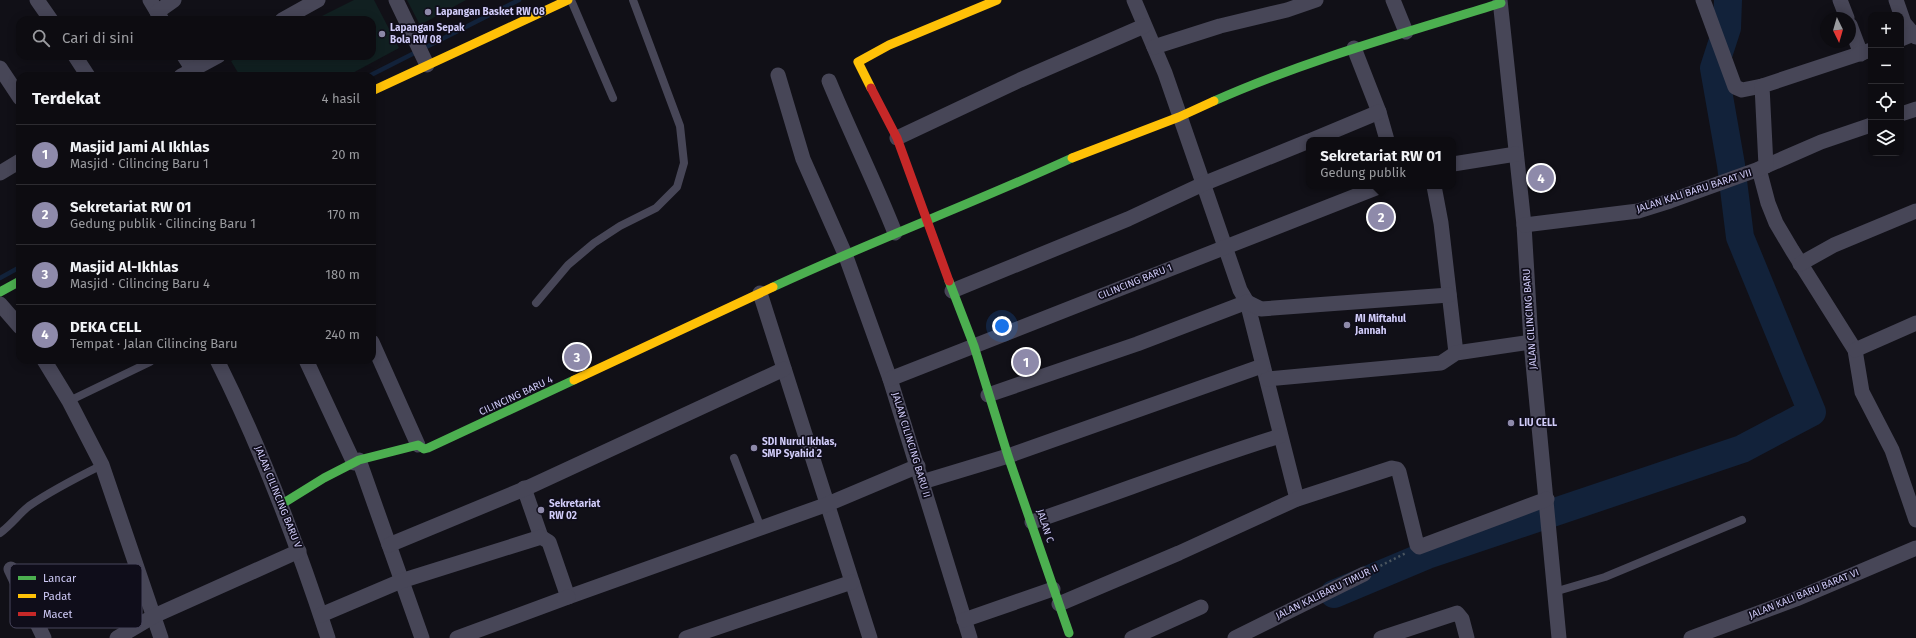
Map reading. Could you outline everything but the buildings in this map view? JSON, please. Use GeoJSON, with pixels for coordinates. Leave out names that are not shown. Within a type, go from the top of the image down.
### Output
{"type":"FeatureCollection","features":[{"type":"Feature","properties":{"kind":"street"},"geometry":{"type":"LineString","coordinates":[[37,0],[48,16]]}},
{"type":"Feature","properties":{"kind":"street"},"geometry":{"type":"LineString","coordinates":[[156,11],[174,0]]}},
{"type":"Feature","properties":{"kind":"street"},"geometry":{"type":"LineString","coordinates":[[289,16],[318,0]]}},
{"type":"Feature","properties":{"kind":"street"},"geometry":{"type":"LineString","coordinates":[[396,0],[425,60]]}},
{"type":"Feature","properties":{"kind":"street"},"geometry":{"type":"LineString","coordinates":[[376,89],[425,60],[570,0]]}},
{"type":"Feature","properties":{"kind":"street","name":"JALAN C"},"geometry":{"type":"LineString","coordinates":[[997,0],[858,60],[888,123],[897,138],[952,291],[974,346],[1008,456],[1069,633]]}},
{"type":"Feature","properties":{"kind":"street"},"geometry":{"type":"LineString","coordinates":[[1134,0],[1165,73],[1240,290],[1247,302],[1297,499]]}},
{"type":"Feature","properties":{"kind":"street"},"geometry":{"type":"LineString","coordinates":[[1154,48],[1220,26],[1288,10],[1316,0]]}},
{"type":"Feature","properties":{"kind":"street"},"geometry":{"type":"LineString","coordinates":[[1393,0],[1406,32]]}},
{"type":"Feature","properties":{"kind":"street"},"geometry":{"type":"LineString","coordinates":[[1703,0],[1716,30],[1736,87],[1742,90],[1762,86],[1866,52],[1856,35]]}},
{"type":"Feature","properties":{"kind":"street"},"geometry":{"type":"LineString","coordinates":[[1840,0],[1845,12]]}},
{"type":"Feature","properties":{"kind":"street"},"geometry":{"type":"LineString","coordinates":[[1896,0],[1904,23],[1912,36]]}},
{"type":"Feature","properties":{"kind":"street","name":"CILINCING BARU 4"},"geometry":{"type":"LineString","coordinates":[[282,504],[324,478],[356,462],[418,445],[424,449],[428,448],[845,254],[994,194],[1074,157],[1179,117],[1257,82],[1354,48],[1501,1]]}},
{"type":"Feature","properties":{"kind":"street","name":"JALAN CILINCING BARU"},"geometry":{"type":"LineString","coordinates":[[1501,1],[1524,225],[1531,342],[1559,638]]}},
{"type":"Feature","properties":{"kind":"street"},"geometry":{"type":"LineString","coordinates":[[897,138],[1020,80],[1144,26]]}},
{"type":"Feature","properties":{"kind":"street"},"geometry":{"type":"LineString","coordinates":[[1354,48],[1379,112],[1386,137]]}},
{"type":"Feature","properties":{"kind":"street"},"geometry":{"type":"LineString","coordinates":[[78,60],[85,72]]}},
{"type":"Feature","properties":{"kind":"street"},"geometry":{"type":"LineString","coordinates":[[185,60],[187,72]]}},
{"type":"Feature","properties":{"kind":"street"},"geometry":{"type":"LineString","coordinates":[[189,72],[211,60]]}},
{"type":"Feature","properties":{"kind":"street"},"geometry":{"type":"LineString","coordinates":[[0,68],[16,92]]}},
{"type":"Feature","properties":{"kind":"street","name":"JALAN CILINCING BARU II"},"geometry":{"type":"LineString","coordinates":[[778,75],[803,159],[845,254],[890,379],[970,638]]}},
{"type":"Feature","properties":{"kind":"street"},"geometry":{"type":"LineString","coordinates":[[829,81],[896,233]]}},
{"type":"Feature","properties":{"kind":"street"},"geometry":{"type":"LineString","coordinates":[[1762,86],[1758,170],[1772,213],[1800,264],[1855,350],[1862,392],[1892,450],[1916,520]]}},
{"type":"Feature","properties":{"kind":"street"},"geometry":{"type":"LineString","coordinates":[[1904,113],[1916,108]]}},
{"type":"Feature","properties":{"kind":"street"},"geometry":{"type":"LineString","coordinates":[[1319,137],[1379,112]]}},
{"type":"Feature","properties":{"kind":"street","name":"JALAN KALI BARU BARAT VII"},"geometry":{"type":"LineString","coordinates":[[1524,225],[1638,211],[1758,170],[1821,142],[1868,126]]}},
{"type":"Feature","properties":{"kind":"street"},"geometry":{"type":"LineString","coordinates":[[952,291],[1128,219],[1204,184],[1306,142]]}},
{"type":"Feature","properties":{"kind":"street"},"geometry":{"type":"LineString","coordinates":[[1456,164],[1516,154]]}},
{"type":"Feature","properties":{"kind":"street"},"geometry":{"type":"LineString","coordinates":[[0,173],[16,163]]}},
{"type":"Feature","properties":{"kind":"street","name":"CILINCING BARU 1"},"geometry":{"type":"LineString","coordinates":[[890,379],[1373,189]]}},
{"type":"Feature","properties":{"kind":"street"},"geometry":{"type":"LineString","coordinates":[[1435,189],[1441,222],[1456,353]]}},
{"type":"Feature","properties":{"kind":"street"},"geometry":{"type":"LineString","coordinates":[[1800,264],[1834,245],[1916,211]]}},
{"type":"Feature","properties":{"kind":"street"},"geometry":{"type":"LineString","coordinates":[[0,292],[16,283]]}},
{"type":"Feature","properties":{"kind":"street"},"geometry":{"type":"LineString","coordinates":[[760,293],[870,638]]}},
{"type":"Feature","properties":{"kind":"street"},"geometry":{"type":"LineString","coordinates":[[988,395],[1137,344],[1247,302],[1261,309],[1449,295]]}},
{"type":"Feature","properties":{"kind":"street"},"geometry":{"type":"LineString","coordinates":[[0,304],[16,322]]}},
{"type":"Feature","properties":{"kind":"street"},"geometry":{"type":"LineString","coordinates":[[1855,350],[1916,323]]}},
{"type":"Feature","properties":{"kind":"street"},"geometry":{"type":"LineString","coordinates":[[922,482],[1008,456],[1265,373],[1441,363],[1456,353],[1531,342]]}},
{"type":"Feature","properties":{"kind":"street"},"geometry":{"type":"LineString","coordinates":[[376,351],[418,445]]}},
{"type":"Feature","properties":{"kind":"street"},"geometry":{"type":"LineString","coordinates":[[46,364],[69,401],[102,465],[136,564]]}},
{"type":"Feature","properties":{"kind":"street","name":"JALAN CILINCING BARU V"},"geometry":{"type":"LineString","coordinates":[[219,364],[245,417],[282,504],[328,638]]}},
{"type":"Feature","properties":{"kind":"street"},"geometry":{"type":"LineString","coordinates":[[308,364],[356,462],[389,545],[422,638]]}},
{"type":"Feature","properties":{"kind":"street"},"geometry":{"type":"LineString","coordinates":[[389,545],[524,488],[784,369]]}},
{"type":"Feature","properties":{"kind":"street"},"geometry":{"type":"LineString","coordinates":[[1032,522],[1117,493],[1200,461],[1280,436]]}},
{"type":"Feature","properties":{"kind":"street"},"geometry":{"type":"LineString","coordinates":[[457,638],[828,504],[918,466]]}},
{"type":"Feature","properties":{"kind":"street"},"geometry":{"type":"LineString","coordinates":[[1059,604],[1179,553],[1297,499],[1392,468],[1397,468],[1417,545],[1419,547],[1546,504]]}},
{"type":"Feature","properties":{"kind":"street"},"geometry":{"type":"LineString","coordinates":[[524,488],[541,537],[549,542],[568,598]]}},
{"type":"Feature","properties":{"kind":"street"},"geometry":{"type":"LineString","coordinates":[[321,615],[401,581],[541,537]]}},
{"type":"Feature","properties":{"kind":"street","name":"JALAN KALI BARU BARAT VI"},"geometry":{"type":"LineString","coordinates":[[1691,638],[1796,599],[1916,548]]}},
{"type":"Feature","properties":{"kind":"street"},"geometry":{"type":"LineString","coordinates":[[142,623],[154,616],[299,551]]}},
{"type":"Feature","properties":{"kind":"street","name":"JALAN KALIBARU TIMUR II"},"geometry":{"type":"LineString","coordinates":[[1235,638],[1364,574]]}},
{"type":"Feature","properties":{"kind":"street"},"geometry":{"type":"LineString","coordinates":[[142,581],[161,638]]}},
{"type":"Feature","properties":{"kind":"street"},"geometry":{"type":"LineString","coordinates":[[686,638],[852,582]]}},
{"type":"Feature","properties":{"kind":"street"},"geometry":{"type":"LineString","coordinates":[[964,620],[1053,589]]}},
{"type":"Feature","properties":{"kind":"street"},"geometry":{"type":"LineString","coordinates":[[1132,638],[1201,607]]}},
{"type":"Feature","properties":{"kind":"street"},"geometry":{"type":"LineString","coordinates":[[1381,638],[1457,613],[1462,619],[1467,638]]}},
{"type":"Feature","properties":{"kind":"street"},"geometry":{"type":"LineString","coordinates":[[39,628],[44,638]]}},
{"type":"Feature","properties":{"kind":"street"},"geometry":{"type":"LineString","coordinates":[[116,638],[133,628]]}},
{"type":"Feature","properties":{"kind":"lane"},"geometry":{"type":"LineString","coordinates":[[570,0],[613,98]]}},
{"type":"Feature","properties":{"kind":"lane"},"geometry":{"type":"LineString","coordinates":[[536,303],[568,265],[594,243],[620,226],[656,208],[677,186],[684,163],[680,126],[633,0]]}},
{"type":"Feature","properties":{"kind":"lane"},"geometry":{"type":"LineString","coordinates":[[69,401],[146,364]]}},
{"type":"Feature","properties":{"kind":"lane"},"geometry":{"type":"LineString","coordinates":[[734,458],[761,528]]}},
{"type":"Feature","properties":{"kind":"lane"},"geometry":{"type":"LineString","coordinates":[[0,533],[13,523],[30,506],[73,480],[102,465]]}},
{"type":"Feature","properties":{"kind":"lane"},"geometry":{"type":"LineString","coordinates":[[1554,592],[1605,577],[1742,520]]}},
{"type":"Feature","properties":{"kind":"path","name":"JALAN KALIBARU TIMUR II"},"geometry":{"type":"LineString","coordinates":[[1364,574],[1419,547]]}},
{"type":"Feature","properties":{"kind":"shaded area","name":"Lapangan Sepak Bola RW 08"},"geometry":{"type":"Polygon","coordinates":[[[354,0],[374,0],[399,48],[354,72],[238,72],[231,61],[376,60],[376,16],[322,16],[354,0]]]}},
{"type":"Feature","properties":{"kind":"shaded area","name":"Lapangan Basket RW 08"},"geometry":{"type":"Polygon","coordinates":[[[407,0],[466,0],[420,25],[407,0]]]}},
{"type":"Feature","properties":{"kind":"waterway"},"geometry":{"type":"LineString","coordinates":[[376,72],[519,0]]}},
{"type":"Feature","properties":{"kind":"waterway"},"geometry":{"type":"LineString","coordinates":[[1334,594],[1427,555],[1742,449],[1812,412],[1740,237],[1731,165],[1714,68],[1727,28],[1728,0]]}},
{"type":"Feature","properties":{"kind":"waterway"},"geometry":{"type":"LineString","coordinates":[[0,278],[16,269]]}},
{"type":"Feature","properties":{"kind":"traffic: fast"},"geometry":{"type":"LineString","coordinates":[[1214,101],[1249,86],[1320,60],[1392,36],[1501,3]]}},
{"type":"Feature","properties":{"kind":"traffic: fast"},"geometry":{"type":"LineString","coordinates":[[773,287],[1072,158]]}},
{"type":"Feature","properties":{"kind":"traffic: fast"},"geometry":{"type":"LineString","coordinates":[[949,281],[974,346],[1008,456],[1069,633]]}},
{"type":"Feature","properties":{"kind":"traffic: fast"},"geometry":{"type":"LineString","coordinates":[[0,292],[16,283]]}},
{"type":"Feature","properties":{"kind":"traffic: fast"},"geometry":{"type":"LineString","coordinates":[[282,504],[324,478],[359,460],[418,445],[424,449],[428,448],[574,380]]}},
{"type":"Feature","properties":{"kind":"traffic: slow"},"geometry":{"type":"LineString","coordinates":[[376,89],[568,0]]}},
{"type":"Feature","properties":{"kind":"traffic: slow"},"geometry":{"type":"LineString","coordinates":[[871,88],[858,62],[889,45],[997,0]]}},
{"type":"Feature","properties":{"kind":"traffic: slow"},"geometry":{"type":"LineString","coordinates":[[1072,158],[1179,117],[1214,101]]}},
{"type":"Feature","properties":{"kind":"traffic: slow"},"geometry":{"type":"LineString","coordinates":[[574,380],[773,287]]}},
{"type":"Feature","properties":{"kind":"traffic: jam"},"geometry":{"type":"LineString","coordinates":[[871,88],[897,138],[949,281]]}},
{"type":"Feature","properties":{"kind":"place","name":"Lapangan Basket RW 08"},"geometry":{"type":"Point","coordinates":[428,12]}},
{"type":"Feature","properties":{"kind":"place","name":"Lapangan Sepak Bola RW 08"},"geometry":{"type":"Point","coordinates":[382,34]}},
{"type":"Feature","properties":{"kind":"place","name":"DEKA CELL"},"geometry":{"type":"Point","coordinates":[1541,178]}},
{"type":"Feature","properties":{"kind":"place","name":"Sekretariat RW 01"},"geometry":{"type":"Point","coordinates":[1381,217]}},
{"type":"Feature","properties":{"kind":"place","name":"MI Miftahul Jannah"},"geometry":{"type":"Point","coordinates":[1347,325]}},
{"type":"Feature","properties":{"kind":"place","name":"Masjid Al-Ikhlas"},"geometry":{"type":"Point","coordinates":[577,357]}},
{"type":"Feature","properties":{"kind":"place","name":"Masjid Jami Al Ikhlas"},"geometry":{"type":"Point","coordinates":[1026,362]}},
{"type":"Feature","properties":{"kind":"place","name":"LIU CELL"},"geometry":{"type":"Point","coordinates":[1511,423]}},
{"type":"Feature","properties":{"kind":"place","name":"SDI Nurul Ikhlas, SMP Syahid 2"},"geometry":{"type":"Point","coordinates":[754,448]}},
{"type":"Feature","properties":{"kind":"place","name":"Sekretariat RW 02"},"geometry":{"type":"Point","coordinates":[541,510]}}]}
